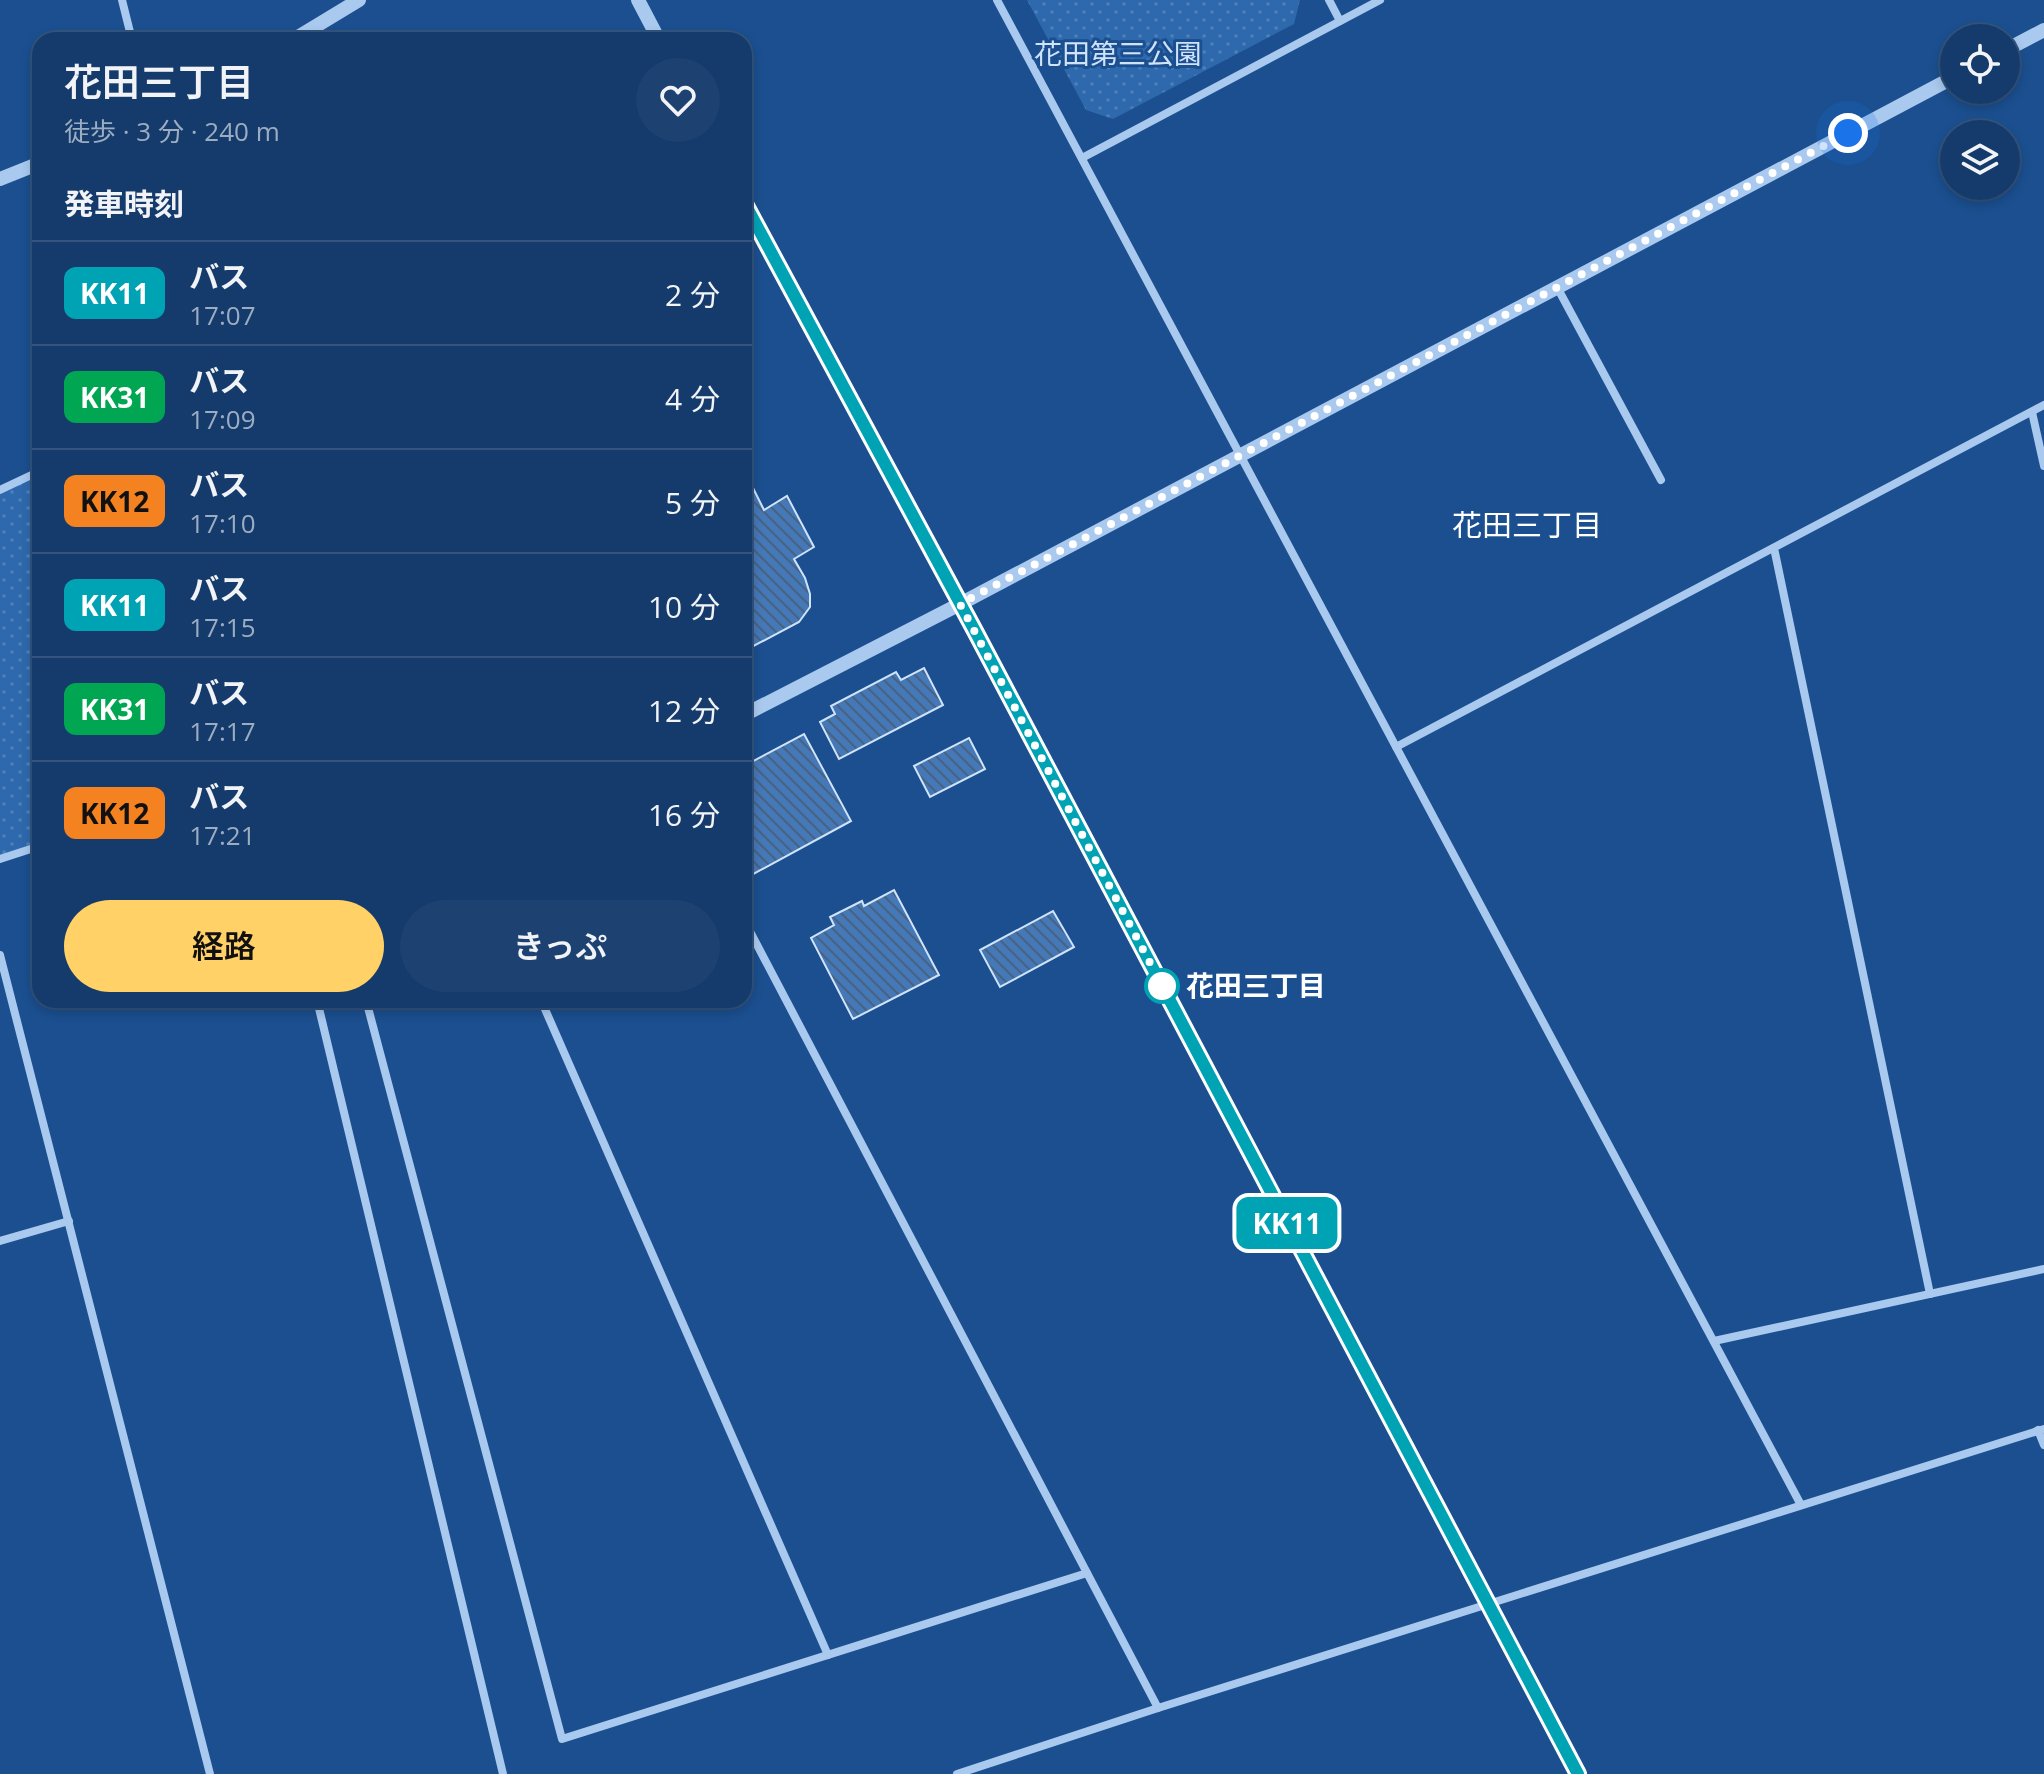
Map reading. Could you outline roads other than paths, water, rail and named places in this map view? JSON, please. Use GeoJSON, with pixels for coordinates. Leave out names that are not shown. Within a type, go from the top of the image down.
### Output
{"type":"FeatureCollection","features":[{"type":"Feature","properties":{"kind":"street"},"geometry":{"type":"LineString","coordinates":[[122,0],[130,32]]}},
{"type":"Feature","properties":{"kind":"street"},"geometry":{"type":"LineString","coordinates":[[306,32],[359,0]]}},
{"type":"Feature","properties":{"kind":"street"},"geometry":{"type":"LineString","coordinates":[[638,0],[655,32]]}},
{"type":"Feature","properties":{"kind":"street"},"geometry":{"type":"LineString","coordinates":[[997,0],[1801,1505]]}},
{"type":"Feature","properties":{"kind":"street"},"geometry":{"type":"LineString","coordinates":[[1329,0],[1340,21]]}},
{"type":"Feature","properties":{"kind":"street"},"geometry":{"type":"LineString","coordinates":[[1082,158],[1380,0]]}},
{"type":"Feature","properties":{"kind":"street"},"geometry":{"type":"LineString","coordinates":[[2020,43],[2044,30]]}},
{"type":"Feature","properties":{"kind":"street"},"geometry":{"type":"LineString","coordinates":[[752,711],[960,604],[1940,84]]}},
{"type":"Feature","properties":{"kind":"street"},"geometry":{"type":"LineString","coordinates":[[0,179],[32,166]]}},
{"type":"Feature","properties":{"kind":"street"},"geometry":{"type":"LineString","coordinates":[[752,217],[1578,1774]]}},
{"type":"Feature","properties":{"kind":"street"},"geometry":{"type":"LineString","coordinates":[[1557,287],[1661,480]]}},
{"type":"Feature","properties":{"kind":"street"},"geometry":{"type":"LineString","coordinates":[[1396,747],[2044,405]]}},
{"type":"Feature","properties":{"kind":"street"},"geometry":{"type":"LineString","coordinates":[[2032,412],[2044,466]]}},
{"type":"Feature","properties":{"kind":"street"},"geometry":{"type":"LineString","coordinates":[[0,490],[32,475]]}},
{"type":"Feature","properties":{"kind":"street"},"geometry":{"type":"LineString","coordinates":[[1774,548],[1930,1294]]}},
{"type":"Feature","properties":{"kind":"street"},"geometry":{"type":"LineString","coordinates":[[0,859],[32,849]]}},
{"type":"Feature","properties":{"kind":"street"},"geometry":{"type":"LineString","coordinates":[[752,935],[1158,1708]]}},
{"type":"Feature","properties":{"kind":"street"},"geometry":{"type":"LineString","coordinates":[[0,955],[210,1774]]}},
{"type":"Feature","properties":{"kind":"street"},"geometry":{"type":"LineString","coordinates":[[319,1008],[503,1774]]}},
{"type":"Feature","properties":{"kind":"street"},"geometry":{"type":"LineString","coordinates":[[368,1008],[562,1739],[1087,1573]]}},
{"type":"Feature","properties":{"kind":"street"},"geometry":{"type":"LineString","coordinates":[[545,1008],[828,1655]]}},
{"type":"Feature","properties":{"kind":"street"},"geometry":{"type":"LineString","coordinates":[[0,1241],[69,1221]]}},
{"type":"Feature","properties":{"kind":"street"},"geometry":{"type":"LineString","coordinates":[[1714,1341],[2044,1269]]}},
{"type":"Feature","properties":{"kind":"street"},"geometry":{"type":"LineString","coordinates":[[957,1774],[2041,1429],[2044,1445]]}},
{"type":"Feature","properties":{"kind":"place","name":"花田三丁目"},"geometry":{"type":"Point","coordinates":[1162,986]}},
{"type":"Feature","properties":{"kind":"district","name":"花田三丁目"},"geometry":{"type":"Point","coordinates":[1527,526]}},
{"type":"Feature","properties":{"kind":"park label","name":"花田第三公園"},"geometry":{"type":"Point","coordinates":[1118,54]}}]}
